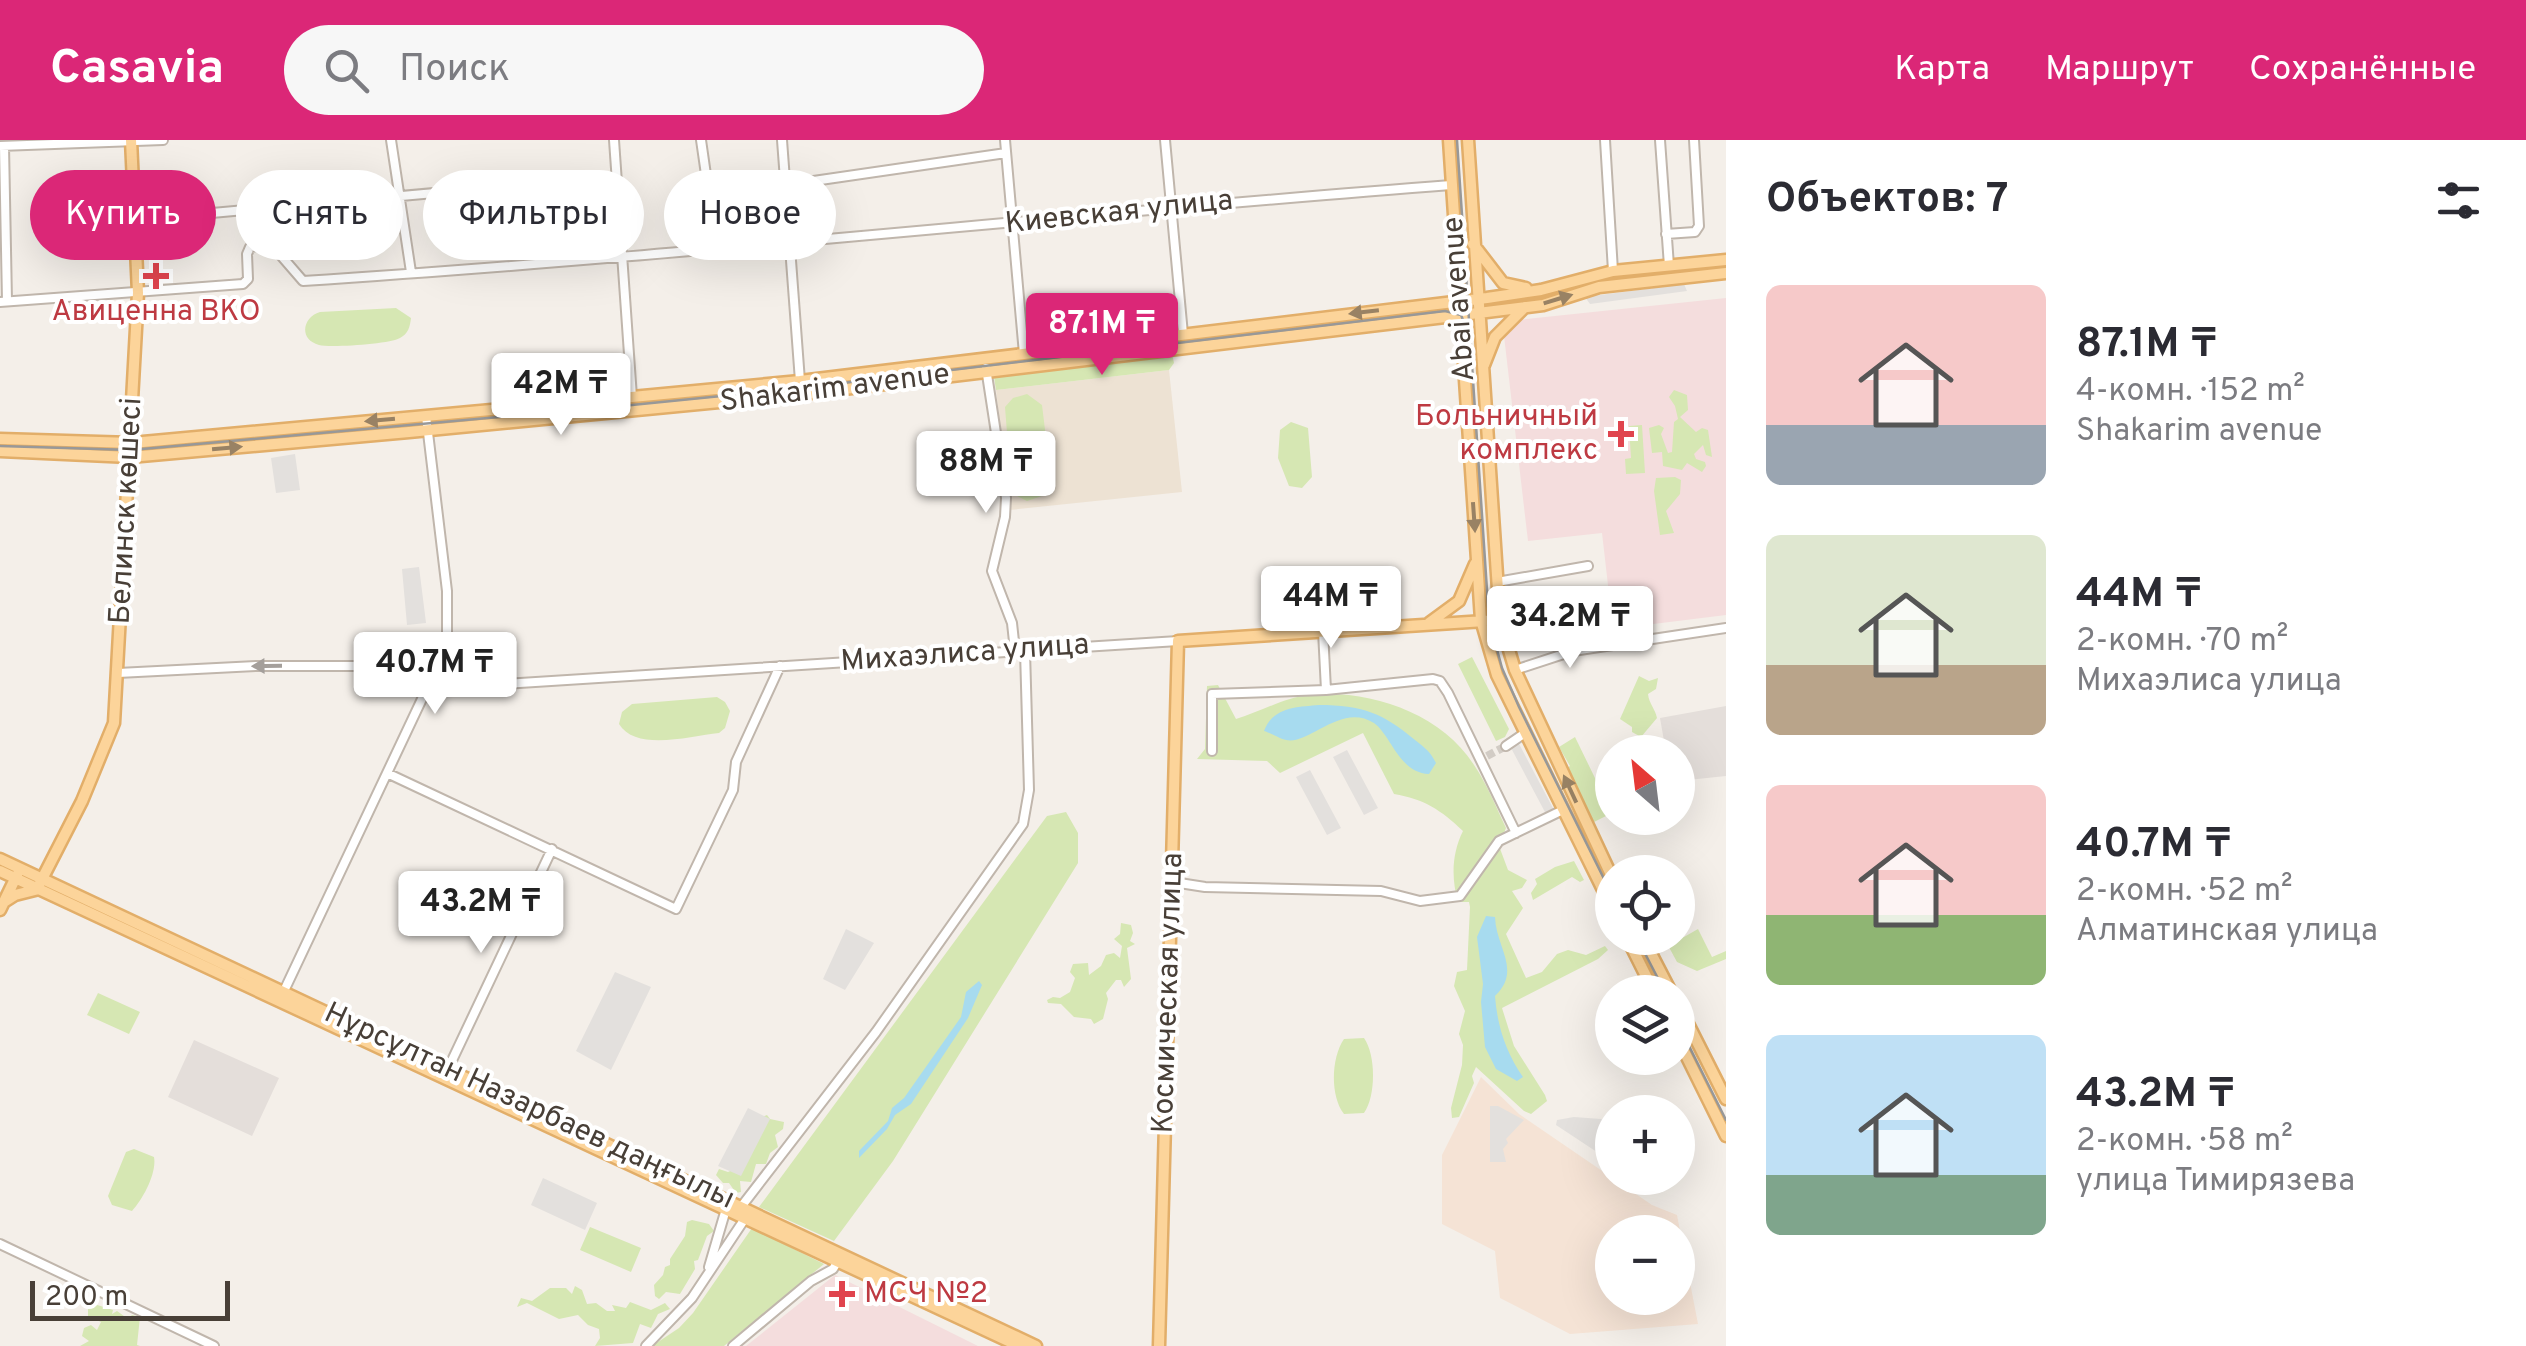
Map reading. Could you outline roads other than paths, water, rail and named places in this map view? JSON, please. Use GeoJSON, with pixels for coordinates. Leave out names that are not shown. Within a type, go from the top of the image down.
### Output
{"type":"FeatureCollection","features":[{"type":"Feature","properties":{"kind":"main road","name":"Abai avenue"},"geometry":{"type":"LineString","coordinates":[[1449,140],[1481,620],[1497,675],[1595,874]]}},
{"type":"Feature","properties":{"kind":"main road","name":"Abai avenue"},"geometry":{"type":"LineString","coordinates":[[1468,140],[1500,620],[1514,670],[1602,855]]}},
{"type":"Feature","properties":{"kind":"main road","name":"Белинск көшесі"},"geometry":{"type":"LineString","coordinates":[[131,141],[132,170]]}},
{"type":"Feature","properties":{"kind":"main road"},"geometry":{"type":"LineString","coordinates":[[1474,244],[1503,283],[1536,290]]}},
{"type":"Feature","properties":{"kind":"main road","name":"Белинск көшесі"},"geometry":{"type":"LineString","coordinates":[[39,886],[82,800],[114,723],[132,443],[137,260]]}},
{"type":"Feature","properties":{"kind":"main road","name":"Shakarim avenue"},"geometry":{"type":"LineString","coordinates":[[0,439],[132,443],[800,381],[1461,301],[1536,290],[1613,271],[1726,260]]}},
{"type":"Feature","properties":{"kind":"main road"},"geometry":{"type":"LineString","coordinates":[[1596,274],[1599,287]]}},
{"type":"Feature","properties":{"kind":"main road","name":"Shakarim avenue"},"geometry":{"type":"LineString","coordinates":[[0,451],[130,458],[802,394],[1462,315],[1526,306],[1599,287],[1726,274]]}},
{"type":"Feature","properties":{"kind":"main road"},"geometry":{"type":"LineString","coordinates":[[1482,371],[1495,337],[1526,306]]}},
{"type":"Feature","properties":{"kind":"main road"},"geometry":{"type":"LineString","coordinates":[[1184,334],[1185,347]]}},
{"type":"Feature","properties":{"kind":"main road"},"geometry":{"type":"LineString","coordinates":[[1024,354],[1025,367]]}},
{"type":"Feature","properties":{"kind":"main road"},"geometry":{"type":"LineString","coordinates":[[800,381],[802,394]]}},
{"type":"Feature","properties":{"kind":"main road"},"geometry":{"type":"LineString","coordinates":[[632,397],[633,411]]}},
{"type":"Feature","properties":{"kind":"main road"},"geometry":{"type":"LineString","coordinates":[[1427,624],[1459,601],[1477,558]]}},
{"type":"Feature","properties":{"kind":"main road","name":"Михаэлиса улица"},"geometry":{"type":"LineString","coordinates":[[1178,641],[1500,620]]}},
{"type":"Feature","properties":{"kind":"main road","name":"Космическая улица"},"geometry":{"type":"LineString","coordinates":[[1159,1346],[1178,641]]}},
{"type":"Feature","properties":{"kind":"main road","name":"Нұрсұлтан Назарбаев даңғылы"},"geometry":{"type":"LineString","coordinates":[[0,859],[39,886],[282,996],[726,1209],[747,1214]]}},
{"type":"Feature","properties":{"kind":"main road","name":"Нұрсұлтан Назарбаев даңғылы"},"geometry":{"type":"LineString","coordinates":[[0,871],[18,874]]}},
{"type":"Feature","properties":{"kind":"main road"},"geometry":{"type":"LineString","coordinates":[[2,906],[18,874]]}},
{"type":"Feature","properties":{"kind":"main road"},"geometry":{"type":"LineString","coordinates":[[2,906],[14,895],[39,886]]}},
{"type":"Feature","properties":{"kind":"main road"},"geometry":{"type":"LineString","coordinates":[[1695,1038],[1726,1100]]}},
{"type":"Feature","properties":{"kind":"main road"},"geometry":{"type":"LineString","coordinates":[[1695,1073],[1726,1136]]}},
{"type":"Feature","properties":{"kind":"main road","name":"Нұрсұлтан Назарбаев даңғылы"},"geometry":{"type":"LineString","coordinates":[[446,1074],[1019,1346]]}},
{"type":"Feature","properties":{"kind":"main road","name":"Нұрсұлтан Назарбаев даңғылы"},"geometry":{"type":"LineString","coordinates":[[833,1256],[1036,1346]]}},
{"type":"Feature","properties":{"kind":"street"},"geometry":{"type":"LineString","coordinates":[[4,302],[2,146],[22,142],[163,140]]}},
{"type":"Feature","properties":{"kind":"street"},"geometry":{"type":"LineString","coordinates":[[391,140],[396,170]]}},
{"type":"Feature","properties":{"kind":"street"},"geometry":{"type":"LineString","coordinates":[[614,140],[616,170]]}},
{"type":"Feature","properties":{"kind":"street"},"geometry":{"type":"LineString","coordinates":[[701,140],[705,170]]}},
{"type":"Feature","properties":{"kind":"street"},"geometry":{"type":"LineString","coordinates":[[782,140],[785,170]]}},
{"type":"Feature","properties":{"kind":"street"},"geometry":{"type":"LineString","coordinates":[[1005,140],[1024,354]]}},
{"type":"Feature","properties":{"kind":"street"},"geometry":{"type":"LineString","coordinates":[[1165,140],[1184,334]]}},
{"type":"Feature","properties":{"kind":"street"},"geometry":{"type":"LineString","coordinates":[[1605,140],[1613,271]]}},
{"type":"Feature","properties":{"kind":"street"},"geometry":{"type":"LineString","coordinates":[[1660,140],[1669,266]]}},
{"type":"Feature","properties":{"kind":"street"},"geometry":{"type":"LineString","coordinates":[[1666,234],[1694,232],[1700,226],[1694,140]]}},
{"type":"Feature","properties":{"kind":"street"},"geometry":{"type":"LineString","coordinates":[[836,178],[1006,153]]}},
{"type":"Feature","properties":{"kind":"street","name":"Киевская улица"},"geometry":{"type":"LineString","coordinates":[[836,240],[1170,206],[1451,185]]}},
{"type":"Feature","properties":{"kind":"street"},"geometry":{"type":"LineString","coordinates":[[403,217],[411,272]]}},
{"type":"Feature","properties":{"kind":"street","name":"Киевская улица"},"geometry":{"type":"LineString","coordinates":[[4,302],[243,284],[248,279],[250,246],[259,243],[271,244],[303,281],[568,260]]}},
{"type":"Feature","properties":{"kind":"street"},"geometry":{"type":"LineString","coordinates":[[620,260],[632,397]]}},
{"type":"Feature","properties":{"kind":"street"},"geometry":{"type":"LineString","coordinates":[[789,260],[800,381]]}},
{"type":"Feature","properties":{"kind":"street"},"geometry":{"type":"LineString","coordinates":[[646,1346],[676,1319],[1023,824],[1029,790],[1020,651],[992,572],[1006,498],[984,358]]}},
{"type":"Feature","properties":{"kind":"street"},"geometry":{"type":"LineString","coordinates":[[282,996],[448,646],[426,416]]}},
{"type":"Feature","properties":{"kind":"street"},"geometry":{"type":"LineString","coordinates":[[1497,582],[1588,566]]}},
{"type":"Feature","properties":{"kind":"street"},"geometry":{"type":"LineString","coordinates":[[1514,670],[1529,662],[1573,651],[1726,628]]}},
{"type":"Feature","properties":{"kind":"street"},"geometry":{"type":"LineString","coordinates":[[1322,631],[1326,690]]}},
{"type":"Feature","properties":{"kind":"street","name":"Михаэлиса улица"},"geometry":{"type":"LineString","coordinates":[[118,672],[256,666],[404,666],[433,674],[457,687],[1178,641]]}},
{"type":"Feature","properties":{"kind":"street"},"geometry":{"type":"LineString","coordinates":[[389,774],[676,910],[733,790],[736,762],[780,666]]}},
{"type":"Feature","properties":{"kind":"street"},"geometry":{"type":"LineString","coordinates":[[1212,751],[1212,694],[1326,690],[1432,679],[1440,682],[1484,758],[1516,833]]}},
{"type":"Feature","properties":{"kind":"street"},"geometry":{"type":"LineString","coordinates":[[1506,746],[1525,733]]}},
{"type":"Feature","properties":{"kind":"street"},"geometry":{"type":"LineString","coordinates":[[1173,882],[1205,887],[1381,891],[1420,901],[1460,896],[1499,841],[1563,810]]}},
{"type":"Feature","properties":{"kind":"street"},"geometry":{"type":"LineString","coordinates":[[446,1074],[552,849]]}},
{"type":"Feature","properties":{"kind":"street"},"geometry":{"type":"LineString","coordinates":[[706,1275],[726,1209]]}},
{"type":"Feature","properties":{"kind":"street"},"geometry":{"type":"LineString","coordinates":[[0,1244],[214,1346]]}},
{"type":"Feature","properties":{"kind":"street"},"geometry":{"type":"LineString","coordinates":[[733,1346],[812,1280],[833,1269],[833,1256]]}},
{"type":"Feature","properties":{"kind":"water"},"geometry":{"type":"Polygon","coordinates":[[[1319,705],[1360,709],[1382,717],[1424,748],[1436,763],[1429,774],[1410,767],[1380,729],[1362,718],[1338,720],[1295,740],[1264,731],[1280,713],[1319,705]]]}},
{"type":"Feature","properties":{"kind":"water"},"geometry":{"type":"Polygon","coordinates":[[[1486,916],[1495,917],[1507,968],[1507,977],[1495,996],[1503,1038],[1523,1077],[1517,1081],[1496,1069],[1485,1047],[1477,937],[1486,916]]]}},
{"type":"Feature","properties":{"kind":"water"},"geometry":{"type":"Polygon","coordinates":[[[979,981],[982,985],[968,1018],[911,1104],[895,1115],[859,1158],[859,1151],[888,1121],[892,1108],[904,1098],[961,1017],[966,992],[979,981]]]}},
{"type":"Feature","properties":{"kind":"tunnel"},"geometry":{"type":"LineString","coordinates":[[1487,756],[1506,746]]}},
{"type":"Feature","properties":{"kind":"tram line"},"geometry":{"type":"LineString","coordinates":[[1457,140],[1489,620],[1502,668],[1519,707],[1595,861]]}},
{"type":"Feature","properties":{"kind":"tram line"},"geometry":{"type":"LineString","coordinates":[[0,446],[131,450],[632,405],[1445,311],[1461,315],[1469,335]]}},
{"type":"Feature","properties":{"kind":"tram line"},"geometry":{"type":"LineString","coordinates":[[1646,955],[1656,975]]}},
{"type":"Feature","properties":{"kind":"tram line"},"geometry":{"type":"LineString","coordinates":[[1695,1058],[1726,1120]]}},
{"type":"Feature","properties":{"kind":"place","name":"Авиценна ВКО"},"geometry":{"type":"Point","coordinates":[156,276]}},
{"type":"Feature","properties":{"kind":"place","name":"Больничный комплекс"},"geometry":{"type":"Point","coordinates":[1621,434]}},
{"type":"Feature","properties":{"kind":"place","name":"МСЧ №2"},"geometry":{"type":"Point","coordinates":[842,1294]}}]}
